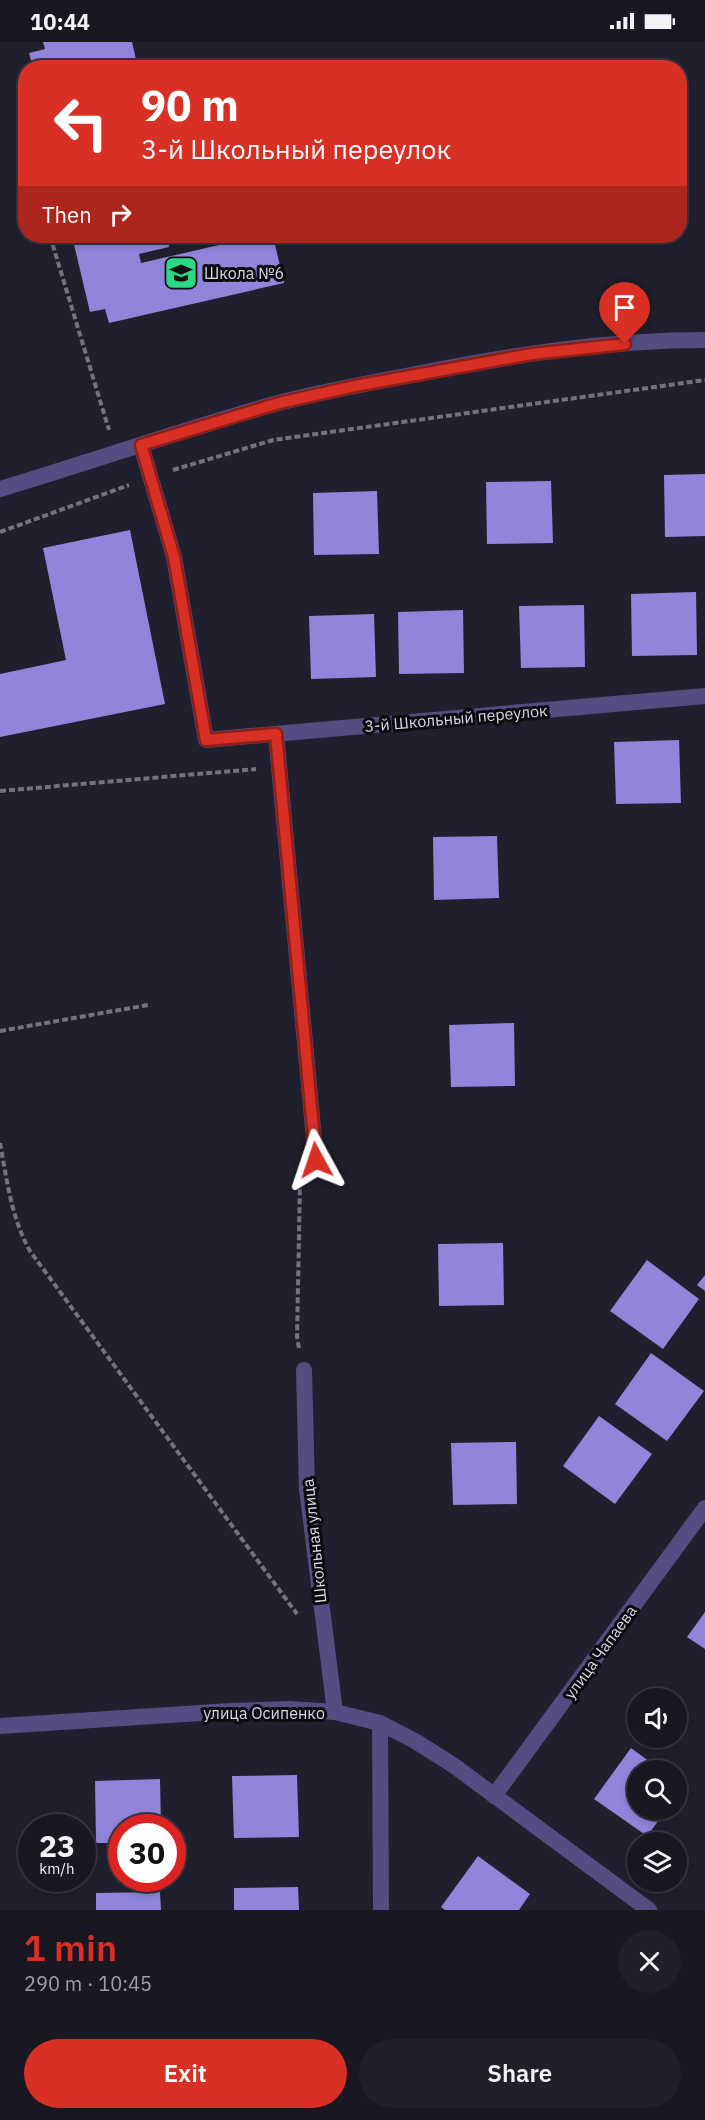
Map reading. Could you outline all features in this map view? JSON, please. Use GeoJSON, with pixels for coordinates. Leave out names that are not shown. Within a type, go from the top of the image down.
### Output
{"type":"FeatureCollection","features":[{"type":"Feature","properties":{"kind":"street"},"geometry":{"type":"LineString","coordinates":[[0,489],[279,403],[435,370],[532,354],[607,345],[705,340]]}},
{"type":"Feature","properties":{"kind":"street"},"geometry":{"type":"LineString","coordinates":[[141,445],[151,476]]}},
{"type":"Feature","properties":{"kind":"street","name":"3-й Школьный переулок"},"geometry":{"type":"LineString","coordinates":[[151,476],[174,557],[206,740],[705,696]]}},
{"type":"Feature","properties":{"kind":"street"},"geometry":{"type":"LineString","coordinates":[[276,734],[316,1160]]}},
{"type":"Feature","properties":{"kind":"street","name":"Школьная улица"},"geometry":{"type":"LineString","coordinates":[[304,1370],[307,1489],[335,1712]]}},
{"type":"Feature","properties":{"kind":"street","name":"улица Чапаева"},"geometry":{"type":"LineString","coordinates":[[494,1796],[705,1508]]}},
{"type":"Feature","properties":{"kind":"street","name":"улица Осипенко"},"geometry":{"type":"LineString","coordinates":[[0,1726],[289,1709],[335,1712],[380,1724],[416,1741],[649,1910]]}},
{"type":"Feature","properties":{"kind":"street"},"geometry":{"type":"LineString","coordinates":[[380,1724],[381,1910]]}},
{"type":"Feature","properties":{"kind":"path"},"geometry":{"type":"LineString","coordinates":[[52,243],[115,452]]}},
{"type":"Feature","properties":{"kind":"path"},"geometry":{"type":"LineString","coordinates":[[0,532],[151,476],[273,440],[705,380]]}},
{"type":"Feature","properties":{"kind":"path"},"geometry":{"type":"LineString","coordinates":[[0,791],[279,767]]}},
{"type":"Feature","properties":{"kind":"path"},"geometry":{"type":"LineString","coordinates":[[0,1031],[148,1005]]}},
{"type":"Feature","properties":{"kind":"path"},"geometry":{"type":"LineString","coordinates":[[0,1143],[12,1210],[20,1233],[30,1251],[299,1616]]}},
{"type":"Feature","properties":{"kind":"path"},"geometry":{"type":"LineString","coordinates":[[304,1370],[297,1337],[300,1183],[316,1160]]}},
{"type":"Feature","properties":{"kind":"building"},"geometry":{"type":"Polygon","coordinates":[[[43,42],[132,42],[136,60],[31,60],[29,53],[45,49],[43,42]]]}},
{"type":"Feature","properties":{"kind":"building","name":"Школа №6"},"geometry":{"type":"Polygon","coordinates":[[[74,243],[168,243],[169,247],[139,254],[141,263],[228,243],[275,243],[284,283],[109,323],[105,309],[90,312],[74,243]]]}},
{"type":"Feature","properties":{"kind":"building"},"geometry":{"type":"Polygon","coordinates":[[[705,474],[705,536],[665,537],[664,475],[705,474]]]}},
{"type":"Feature","properties":{"kind":"building"},"geometry":{"type":"Polygon","coordinates":[[[551,481],[553,543],[487,544],[486,482],[551,481]]]}},
{"type":"Feature","properties":{"kind":"building"},"geometry":{"type":"Polygon","coordinates":[[[377,491],[379,554],[314,555],[313,493],[377,491]]]}},
{"type":"Feature","properties":{"kind":"building"},"geometry":{"type":"Polygon","coordinates":[[[130,530],[165,704],[0,737],[0,674],[66,660],[43,548],[130,530]]]}},
{"type":"Feature","properties":{"kind":"building"},"geometry":{"type":"Polygon","coordinates":[[[696,592],[697,655],[632,656],[631,594],[696,592]]]}},
{"type":"Feature","properties":{"kind":"building"},"geometry":{"type":"Polygon","coordinates":[[[584,605],[585,667],[521,668],[519,606],[584,605]]]}},
{"type":"Feature","properties":{"kind":"building"},"geometry":{"type":"Polygon","coordinates":[[[463,610],[464,673],[399,674],[398,612],[463,610]]]}},
{"type":"Feature","properties":{"kind":"building"},"geometry":{"type":"Polygon","coordinates":[[[374,614],[376,677],[311,679],[309,616],[374,614]]]}},
{"type":"Feature","properties":{"kind":"building"},"geometry":{"type":"Polygon","coordinates":[[[679,740],[681,803],[616,804],[614,742],[679,740]]]}},
{"type":"Feature","properties":{"kind":"building"},"geometry":{"type":"Polygon","coordinates":[[[497,836],[499,898],[434,900],[433,837],[497,836]]]}},
{"type":"Feature","properties":{"kind":"building"},"geometry":{"type":"Polygon","coordinates":[[[514,1023],[515,1086],[451,1087],[449,1025],[514,1023]]]}},
{"type":"Feature","properties":{"kind":"building"},"geometry":{"type":"Polygon","coordinates":[[[503,1243],[504,1305],[439,1306],[438,1244],[503,1243]]]}},
{"type":"Feature","properties":{"kind":"building"},"geometry":{"type":"Polygon","coordinates":[[[647,1260],[699,1299],[663,1349],[610,1311],[647,1260]]]}},
{"type":"Feature","properties":{"kind":"building"},"geometry":{"type":"Polygon","coordinates":[[[705,1275],[705,1291],[697,1285],[705,1275]]]}},
{"type":"Feature","properties":{"kind":"building"},"geometry":{"type":"Polygon","coordinates":[[[651,1353],[704,1391],[667,1441],[615,1404],[651,1353]]]}},
{"type":"Feature","properties":{"kind":"building"},"geometry":{"type":"Polygon","coordinates":[[[599,1416],[652,1454],[615,1504],[563,1466],[599,1416]]]}},
{"type":"Feature","properties":{"kind":"building"},"geometry":{"type":"Polygon","coordinates":[[[516,1442],[517,1504],[453,1505],[451,1443],[516,1442]]]}},
{"type":"Feature","properties":{"kind":"building"},"geometry":{"type":"Polygon","coordinates":[[[705,1612],[705,1649],[687,1637],[705,1612]]]}},
{"type":"Feature","properties":{"kind":"building"},"geometry":{"type":"Polygon","coordinates":[[[631,1748],[647,1760],[627,1760],[627,1820],[659,1820],[650,1832],[641,1832],[594,1799],[631,1748]]]}},
{"type":"Feature","properties":{"kind":"building"},"geometry":{"type":"Polygon","coordinates":[[[297,1775],[299,1837],[234,1838],[232,1776],[297,1775]]]}},
{"type":"Feature","properties":{"kind":"building"},"geometry":{"type":"Polygon","coordinates":[[[160,1779],[161,1814],[108,1814],[108,1843],[96,1843],[95,1781],[160,1779]]]}},
{"type":"Feature","properties":{"kind":"building"},"geometry":{"type":"Polygon","coordinates":[[[478,1856],[530,1894],[519,1910],[445,1910],[441,1907],[478,1856]]]}},
{"type":"Feature","properties":{"kind":"building"},"geometry":{"type":"Polygon","coordinates":[[[298,1887],[299,1910],[234,1910],[234,1888],[298,1887]]]}},
{"type":"Feature","properties":{"kind":"building"},"geometry":{"type":"Polygon","coordinates":[[[160,1892],[161,1910],[96,1910],[96,1893],[160,1892]]]}},
{"type":"Feature","properties":{"kind":"place","name":"Школа №6"},"geometry":{"type":"Point","coordinates":[181,273]}},
{"type":"Feature","properties":{"kind":"route"},"geometry":{"type":"LineString","coordinates":[[316,1160],[276,734],[206,740],[174,557],[141,445],[279,403],[355,386],[532,354],[625,344]]}}]}
